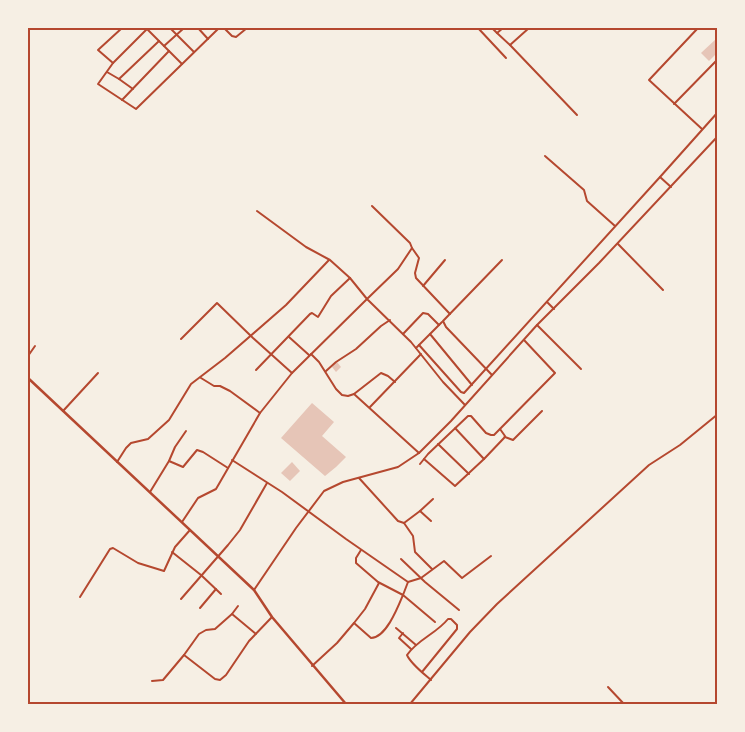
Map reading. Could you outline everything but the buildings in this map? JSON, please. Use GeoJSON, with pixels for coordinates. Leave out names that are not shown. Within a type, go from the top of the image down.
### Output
{"type":"FeatureCollection","features":[{"type":"Feature","properties":{"kind":"main road"},"geometry":{"type":"LineString","coordinates":[[28,378],[254,590],[272,617],[346,704]]}},
{"type":"Feature","properties":{"kind":"street"},"geometry":{"type":"LineString","coordinates":[[113,63],[98,50],[122,28]]}},
{"type":"Feature","properties":{"kind":"street"},"geometry":{"type":"LineString","coordinates":[[182,64],[146,28],[106,71],[98,84],[134,109],[139,108],[219,28]]}},
{"type":"Feature","properties":{"kind":"street"},"geometry":{"type":"LineString","coordinates":[[170,28],[194,52]]}},
{"type":"Feature","properties":{"kind":"street"},"geometry":{"type":"LineString","coordinates":[[164,46],[184,28]]}},
{"type":"Feature","properties":{"kind":"street"},"geometry":{"type":"LineString","coordinates":[[198,28],[208,39]]}},
{"type":"Feature","properties":{"kind":"street"},"geometry":{"type":"LineString","coordinates":[[224,28],[232,36],[236,37],[247,28]]}},
{"type":"Feature","properties":{"kind":"street"},"geometry":{"type":"LineString","coordinates":[[478,28],[506,58]]}},
{"type":"Feature","properties":{"kind":"street"},"geometry":{"type":"LineString","coordinates":[[492,28],[577,115]]}},
{"type":"Feature","properties":{"kind":"street"},"geometry":{"type":"LineString","coordinates":[[497,33],[503,28]]}},
{"type":"Feature","properties":{"kind":"street"},"geometry":{"type":"LineString","coordinates":[[510,45],[529,28]]}},
{"type":"Feature","properties":{"kind":"street"},"geometry":{"type":"LineString","coordinates":[[698,28],[649,80],[702,130]]}},
{"type":"Feature","properties":{"kind":"street"},"geometry":{"type":"LineString","coordinates":[[119,79],[159,40]]}},
{"type":"Feature","properties":{"kind":"street"},"geometry":{"type":"LineString","coordinates":[[122,100],[169,51]]}},
{"type":"Feature","properties":{"kind":"street"},"geometry":{"type":"LineString","coordinates":[[674,104],[718,59]]}},
{"type":"Feature","properties":{"kind":"street"},"geometry":{"type":"LineString","coordinates":[[106,71],[133,89]]}},
{"type":"Feature","properties":{"kind":"street"},"geometry":{"type":"LineString","coordinates":[[419,345],[461,392],[464,393],[718,112]]}},
{"type":"Feature","properties":{"kind":"street"},"geometry":{"type":"LineString","coordinates":[[254,590],[320,495],[328,488],[398,467],[419,453],[718,136]]}},
{"type":"Feature","properties":{"kind":"street"},"geometry":{"type":"LineString","coordinates":[[545,156],[584,190],[588,201],[615,226]]}},
{"type":"Feature","properties":{"kind":"street"},"geometry":{"type":"LineString","coordinates":[[660,176],[671,186]]}},
{"type":"Feature","properties":{"kind":"street"},"geometry":{"type":"LineString","coordinates":[[372,206],[410,244],[419,258],[415,273],[416,278],[450,314]]}},
{"type":"Feature","properties":{"kind":"street"},"geometry":{"type":"LineString","coordinates":[[257,211],[306,247],[330,260],[350,278],[367,299],[416,348],[443,382],[465,405]]}},
{"type":"Feature","properties":{"kind":"street"},"geometry":{"type":"LineString","coordinates":[[618,244],[663,290]]}},
{"type":"Feature","properties":{"kind":"street"},"geometry":{"type":"LineString","coordinates":[[182,522],[198,498],[216,489],[260,413],[292,373],[398,269],[412,248]]}},
{"type":"Feature","properties":{"kind":"street"},"geometry":{"type":"LineString","coordinates":[[117,462],[131,443],[148,439],[169,420],[191,384],[201,378],[286,305],[330,260]]}},
{"type":"Feature","properties":{"kind":"street"},"geometry":{"type":"LineString","coordinates":[[423,286],[445,260]]}},
{"type":"Feature","properties":{"kind":"street"},"geometry":{"type":"LineString","coordinates":[[416,348],[502,260]]}},
{"type":"Feature","properties":{"kind":"street"},"geometry":{"type":"LineString","coordinates":[[256,370],[310,314],[318,317],[330,296],[350,278]]}},
{"type":"Feature","properties":{"kind":"street"},"geometry":{"type":"LineString","coordinates":[[547,302],[554,309]]}},
{"type":"Feature","properties":{"kind":"street"},"geometry":{"type":"LineString","coordinates":[[180,339],[217,303],[292,373]]}},
{"type":"Feature","properties":{"kind":"street"},"geometry":{"type":"LineString","coordinates":[[403,334],[423,313],[428,314],[439,325]]}},
{"type":"Feature","properties":{"kind":"street"},"geometry":{"type":"LineString","coordinates":[[325,371],[356,349],[390,320]]}},
{"type":"Feature","properties":{"kind":"street"},"geometry":{"type":"LineString","coordinates":[[442,321],[492,375]]}},
{"type":"Feature","properties":{"kind":"street"},"geometry":{"type":"LineString","coordinates":[[538,326],[581,369]]}},
{"type":"Feature","properties":{"kind":"street"},"geometry":{"type":"LineString","coordinates":[[430,334],[472,385]]}},
{"type":"Feature","properties":{"kind":"street"},"geometry":{"type":"LineString","coordinates":[[288,337],[310,355],[325,371],[342,395],[354,394],[381,372],[395,382]]}},
{"type":"Feature","properties":{"kind":"street"},"geometry":{"type":"LineString","coordinates":[[512,341],[518,347]]}},
{"type":"Feature","properties":{"kind":"street"},"geometry":{"type":"LineString","coordinates":[[420,464],[460,421],[468,416],[471,416],[486,433],[492,435],[555,373],[526,341]]}},
{"type":"Feature","properties":{"kind":"street"},"geometry":{"type":"LineString","coordinates":[[28,356],[35,346]]}},
{"type":"Feature","properties":{"kind":"street"},"geometry":{"type":"LineString","coordinates":[[370,407],[421,354]]}},
{"type":"Feature","properties":{"kind":"street"},"geometry":{"type":"LineString","coordinates":[[63,411],[98,373]]}},
{"type":"Feature","properties":{"kind":"street"},"geometry":{"type":"LineString","coordinates":[[201,378],[214,386],[230,391],[260,413]]}},
{"type":"Feature","properties":{"kind":"street"},"geometry":{"type":"LineString","coordinates":[[354,394],[419,453]]}},
{"type":"Feature","properties":{"kind":"street"},"geometry":{"type":"LineString","coordinates":[[500,429],[505,437],[513,440],[542,411]]}},
{"type":"Feature","properties":{"kind":"street"},"geometry":{"type":"LineString","coordinates":[[410,704],[470,632],[510,591],[649,465],[680,445],[718,414]]}},
{"type":"Feature","properties":{"kind":"street"},"geometry":{"type":"LineString","coordinates":[[455,416],[460,421]]}},
{"type":"Feature","properties":{"kind":"street"},"geometry":{"type":"LineString","coordinates":[[455,428],[484,459]]}},
{"type":"Feature","properties":{"kind":"street"},"geometry":{"type":"LineString","coordinates":[[442,430],[446,435]]}},
{"type":"Feature","properties":{"kind":"street"},"geometry":{"type":"LineString","coordinates":[[150,492],[186,431]]}},
{"type":"Feature","properties":{"kind":"street"},"geometry":{"type":"LineString","coordinates":[[424,459],[456,486],[505,437]]}},
{"type":"Feature","properties":{"kind":"street"},"geometry":{"type":"LineString","coordinates":[[438,444],[469,474]]}},
{"type":"Feature","properties":{"kind":"street"},"geometry":{"type":"LineString","coordinates":[[169,460],[184,467],[197,450],[228,468]]}},
{"type":"Feature","properties":{"kind":"street"},"geometry":{"type":"LineString","coordinates":[[232,460],[408,582]]}},
{"type":"Feature","properties":{"kind":"street"},"geometry":{"type":"LineString","coordinates":[[360,478],[398,521],[404,523],[412,536],[415,552],[432,569]]}},
{"type":"Feature","properties":{"kind":"street"},"geometry":{"type":"LineString","coordinates":[[181,599],[201,575],[220,557],[240,530],[267,483]]}},
{"type":"Feature","properties":{"kind":"street"},"geometry":{"type":"LineString","coordinates":[[404,523],[433,499]]}},
{"type":"Feature","properties":{"kind":"street"},"geometry":{"type":"LineString","coordinates":[[420,511],[431,521]]}},
{"type":"Feature","properties":{"kind":"street"},"geometry":{"type":"LineString","coordinates":[[80,597],[111,548],[138,563],[164,571],[175,547],[190,530]]}},
{"type":"Feature","properties":{"kind":"street"},"geometry":{"type":"LineString","coordinates":[[362,550],[356,558],[356,564],[379,583],[403,595],[435,622]]}},
{"type":"Feature","properties":{"kind":"street"},"geometry":{"type":"LineString","coordinates":[[172,552],[221,594]]}},
{"type":"Feature","properties":{"kind":"street"},"geometry":{"type":"LineString","coordinates":[[408,582],[421,578],[442,561],[445,561],[462,578],[490,556]]}},
{"type":"Feature","properties":{"kind":"street"},"geometry":{"type":"LineString","coordinates":[[401,559],[459,610]]}},
{"type":"Feature","properties":{"kind":"street"},"geometry":{"type":"LineString","coordinates":[[354,623],[366,635],[374,639],[382,633],[395,614],[408,582]]}},
{"type":"Feature","properties":{"kind":"street"},"geometry":{"type":"LineString","coordinates":[[312,666],[337,643],[354,623],[365,609],[379,583]]}},
{"type":"Feature","properties":{"kind":"street"},"geometry":{"type":"LineString","coordinates":[[200,608],[216,589]]}},
{"type":"Feature","properties":{"kind":"street"},"geometry":{"type":"LineString","coordinates":[[152,681],[163,680],[200,634],[206,630],[215,629],[238,606]]}},
{"type":"Feature","properties":{"kind":"street"},"geometry":{"type":"LineString","coordinates":[[232,614],[256,634]]}},
{"type":"Feature","properties":{"kind":"street"},"geometry":{"type":"LineString","coordinates":[[184,655],[219,681],[226,675],[256,634],[272,617]]}},
{"type":"Feature","properties":{"kind":"street"},"geometry":{"type":"LineString","coordinates":[[422,672],[457,629],[458,626],[451,619],[448,619],[436,632],[425,637],[406,656],[422,672],[431,680]]}},
{"type":"Feature","properties":{"kind":"street"},"geometry":{"type":"LineString","coordinates":[[396,628],[416,645]]}},
{"type":"Feature","properties":{"kind":"street"},"geometry":{"type":"LineString","coordinates":[[402,633],[399,638],[411,649]]}},
{"type":"Feature","properties":{"kind":"street"},"geometry":{"type":"LineString","coordinates":[[608,687],[624,704]]}}]}
